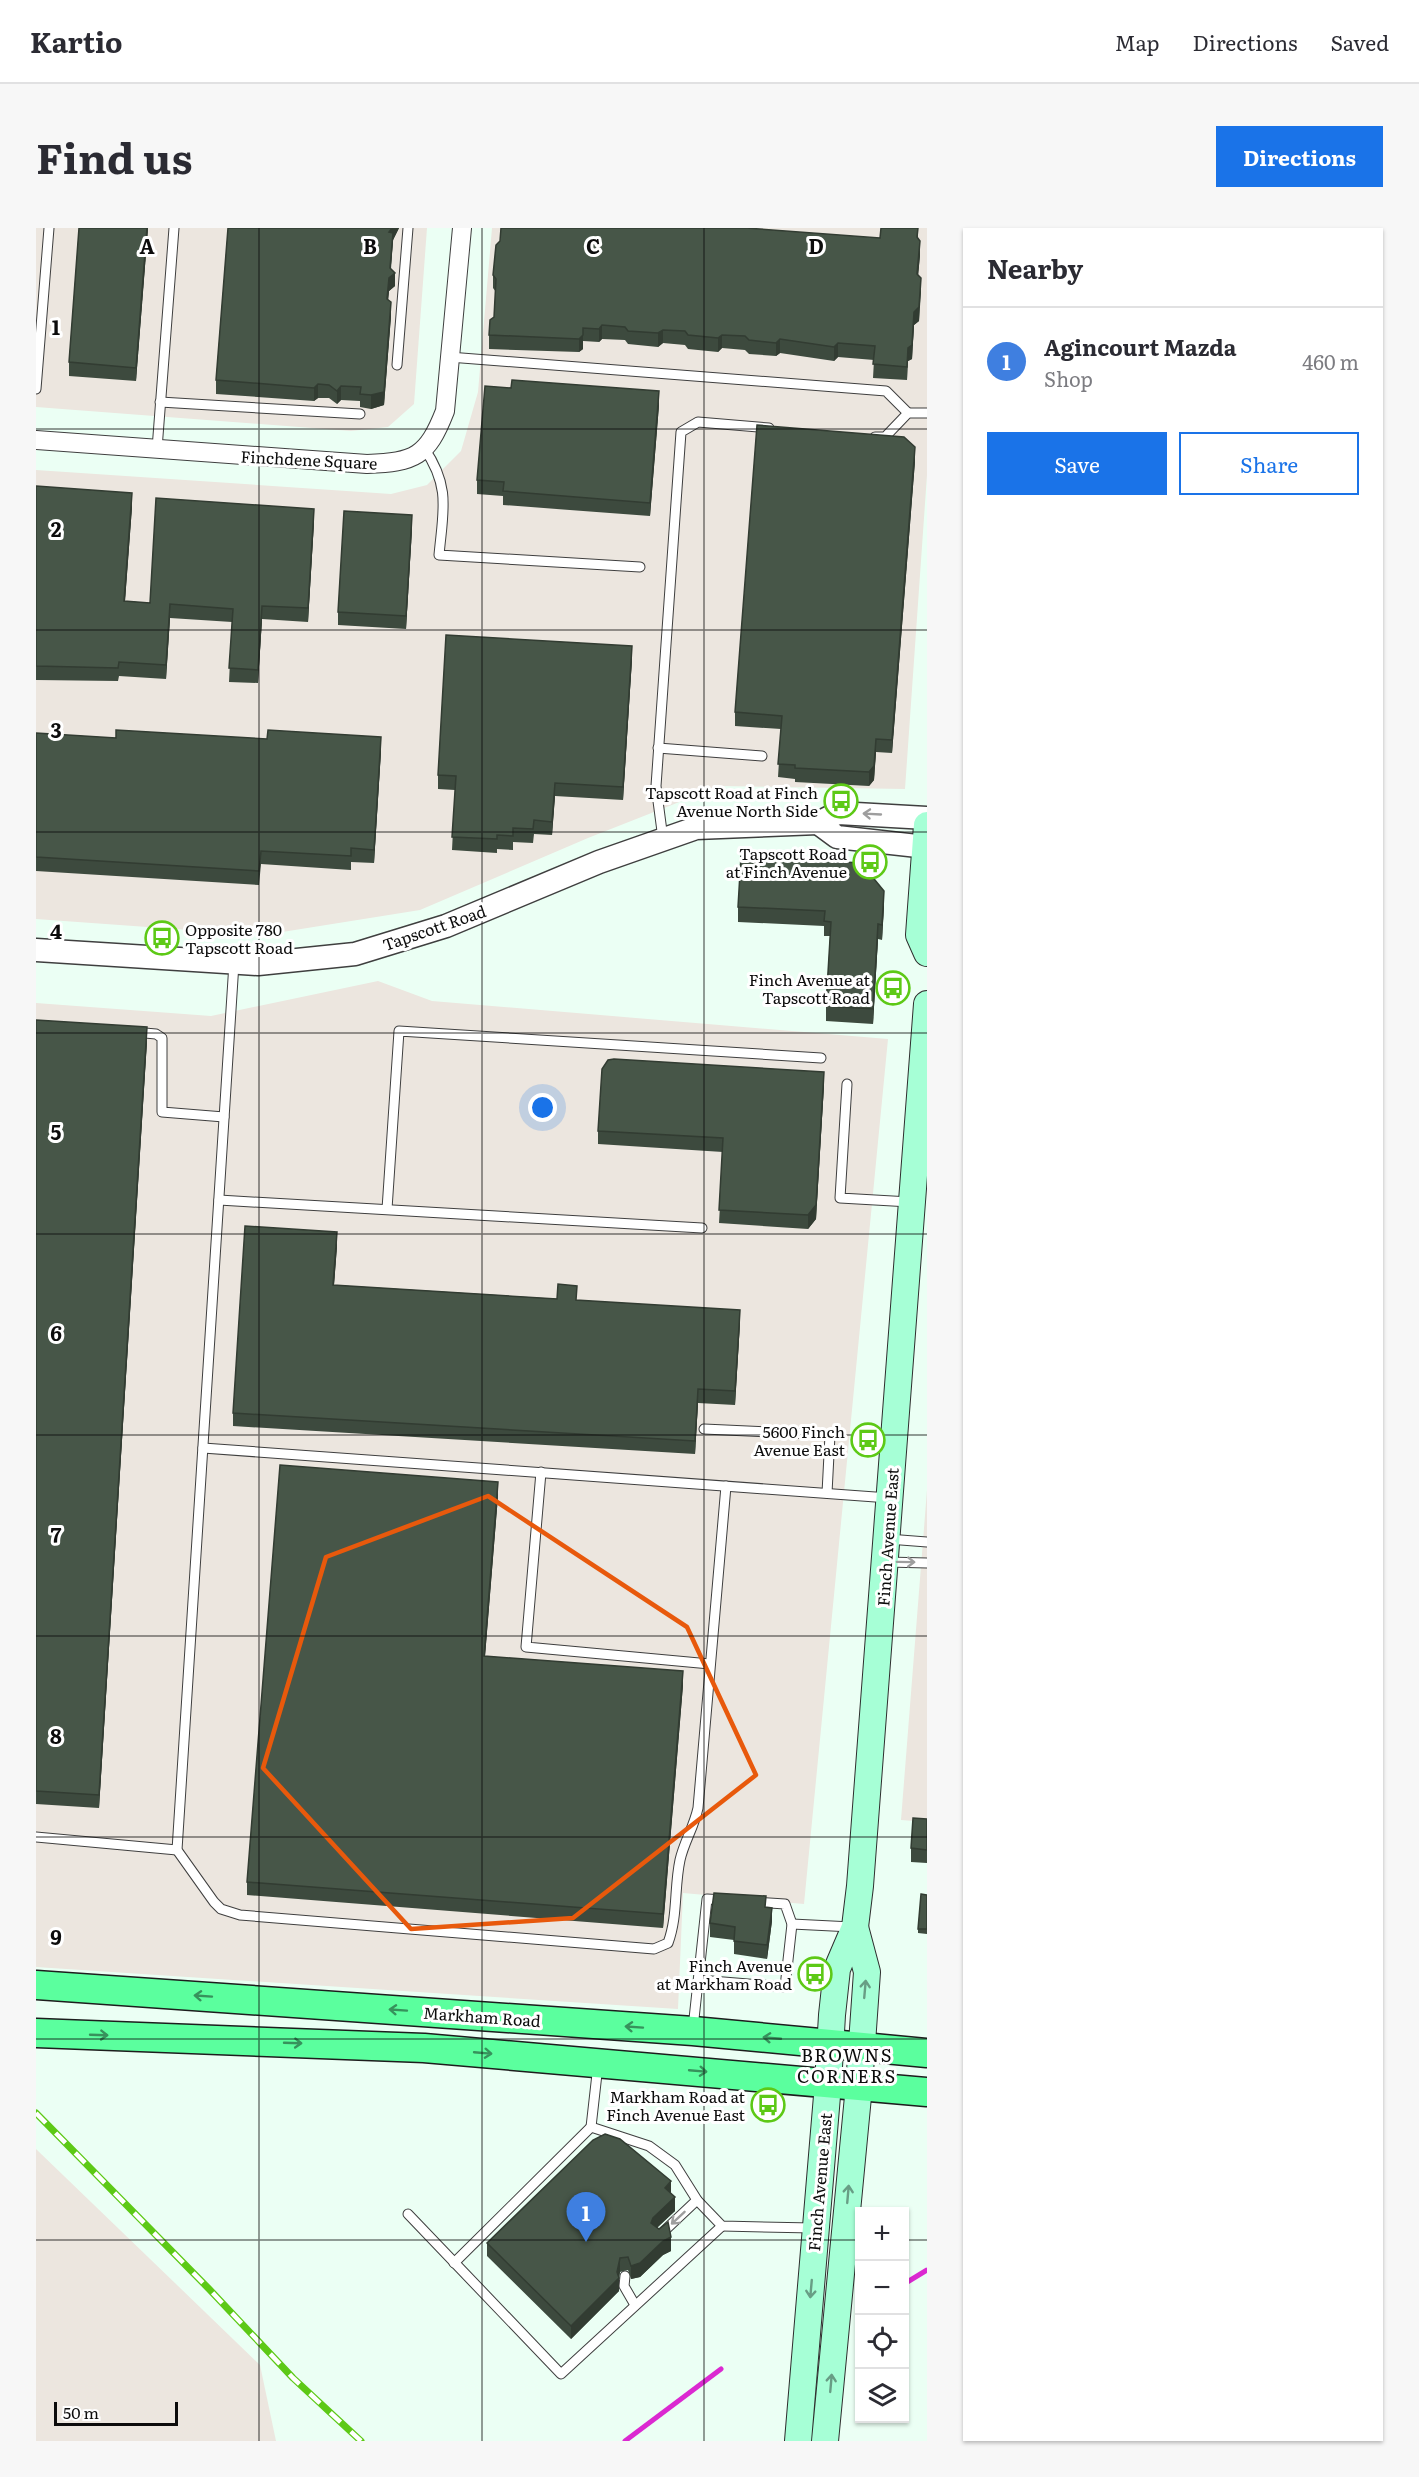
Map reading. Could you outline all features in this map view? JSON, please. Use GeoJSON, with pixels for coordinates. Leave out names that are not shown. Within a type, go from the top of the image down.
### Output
{"type":"FeatureCollection","features":[{"type":"Feature","properties":{"kind":"main road"},"geometry":{"type":"LineString","coordinates":[[926,840],[919,935],[927,953]]}},
{"type":"Feature","properties":{"kind":"main road","name":"Finch Avenue East"},"geometry":{"type":"LineString","coordinates":[[798,2441],[837,1969],[855,1927],[927,1004]]}},
{"type":"Feature","properties":{"kind":"main road","name":"Finch Avenue East"},"geometry":{"type":"LineString","coordinates":[[825,2441],[859,2086],[867,1972],[855,1927]]}},
{"type":"Feature","properties":{"kind":"main road","name":"Markham Road"},"geometry":{"type":"LineString","coordinates":[[50,1986],[693,2031],[927,2053]]}},
{"type":"Feature","properties":{"kind":"main road"},"geometry":{"type":"LineString","coordinates":[[38,2033],[424,2048],[927,2092]]}},
{"type":"Feature","properties":{"kind":"street","name":"Finchdene Square"},"geometry":{"type":"LineString","coordinates":[[36,440],[367,464],[399,463],[424,448],[436,435],[445,411],[462,228]]}},
{"type":"Feature","properties":{"kind":"street","name":"Tapscott Road"},"geometry":{"type":"LineString","coordinates":[[36,950],[258,964],[355,954],[446,926],[599,862],[696,828],[818,823],[838,813],[927,818]]}},
{"type":"Feature","properties":{"kind":"street"},"geometry":{"type":"LineString","coordinates":[[818,823],[837,837],[926,840]]}},
{"type":"Feature","properties":{"kind":"lane"},"geometry":{"type":"LineString","coordinates":[[36,389],[49,228]]}},
{"type":"Feature","properties":{"kind":"lane"},"geometry":{"type":"LineString","coordinates":[[157,448],[174,228]]}},
{"type":"Feature","properties":{"kind":"lane"},"geometry":{"type":"LineString","coordinates":[[397,365],[408,228]]}},
{"type":"Feature","properties":{"kind":"lane"},"geometry":{"type":"LineString","coordinates":[[449,357],[886,391],[908,413]]}},
{"type":"Feature","properties":{"kind":"lane"},"geometry":{"type":"LineString","coordinates":[[160,402],[360,414]]}},
{"type":"Feature","properties":{"kind":"lane"},"geometry":{"type":"LineString","coordinates":[[862,435],[885,437],[908,413],[927,412]]}},
{"type":"Feature","properties":{"kind":"lane"},"geometry":{"type":"LineString","coordinates":[[663,839],[656,786],[681,432],[698,422],[780,429]]}},
{"type":"Feature","properties":{"kind":"lane"},"geometry":{"type":"LineString","coordinates":[[424,448],[437,466],[442,480],[444,500],[439,555],[640,567]]}},
{"type":"Feature","properties":{"kind":"lane"},"geometry":{"type":"LineString","coordinates":[[658,748],[762,756]]}},
{"type":"Feature","properties":{"kind":"lane"},"geometry":{"type":"LineString","coordinates":[[234,963],[177,1851],[214,1902],[230,1913],[663,1948],[668,1943],[671,1934],[679,1863],[692,1832],[698,1808],[726,1486]]}},
{"type":"Feature","properties":{"kind":"lane"},"geometry":{"type":"LineString","coordinates":[[387,1209],[399,1031],[822,1058]]}},
{"type":"Feature","properties":{"kind":"lane"},"geometry":{"type":"LineString","coordinates":[[127,1032],[156,1034],[162,1038],[162,1112],[224,1117]]}},
{"type":"Feature","properties":{"kind":"lane"},"geometry":{"type":"LineString","coordinates":[[847,1084],[840,1198],[912,1203]]}},
{"type":"Feature","properties":{"kind":"lane"},"geometry":{"type":"LineString","coordinates":[[219,1200],[702,1228]]}},
{"type":"Feature","properties":{"kind":"lane"},"geometry":{"type":"LineString","coordinates":[[704,1429],[830,1435],[827,1493]]}},
{"type":"Feature","properties":{"kind":"lane"},"geometry":{"type":"LineString","coordinates":[[203,1448],[890,1498]]}},
{"type":"Feature","properties":{"kind":"lane"},"geometry":{"type":"LineString","coordinates":[[542,1472],[526,1647],[711,1664]]}},
{"type":"Feature","properties":{"kind":"lane"},"geometry":{"type":"LineString","coordinates":[[886,1550],[927,1542]]}},
{"type":"Feature","properties":{"kind":"lane"},"geometry":{"type":"LineString","coordinates":[[886,1550],[927,1563]]}},
{"type":"Feature","properties":{"kind":"lane"},"geometry":{"type":"LineString","coordinates":[[36,1837],[177,1851]]}},
{"type":"Feature","properties":{"kind":"lane"},"geometry":{"type":"LineString","coordinates":[[693,2031],[707,1899],[785,1904],[792,1924],[785,1987],[699,1980]]}},
{"type":"Feature","properties":{"kind":"lane"},"geometry":{"type":"LineString","coordinates":[[792,1924],[855,1927]]}},
{"type":"Feature","properties":{"kind":"lane"},"geometry":{"type":"LineString","coordinates":[[453,2263],[591,2127],[598,2063]]}},
{"type":"Feature","properties":{"kind":"lane"},"geometry":{"type":"LineString","coordinates":[[591,2127],[649,2146],[675,2165],[697,2200],[722,2226]]}},
{"type":"Feature","properties":{"kind":"lane"},"geometry":{"type":"LineString","coordinates":[[658,2236],[697,2200]]}},
{"type":"Feature","properties":{"kind":"lane"},"geometry":{"type":"LineString","coordinates":[[408,2214],[561,2374],[722,2226],[816,2228]]}},
{"type":"Feature","properties":{"kind":"lane"},"geometry":{"type":"LineString","coordinates":[[625,2276],[624,2286],[636,2305]]}},
{"type":"Feature","properties":{"kind":"highlighted area"},"geometry":{"type":"Polygon","coordinates":[[[488,1496],[687,1627],[756,1775],[573,1918],[411,1929],[263,1768],[326,1557],[488,1496]]]}},
{"type":"Feature","properties":{"kind":"shaded area"},"geometry":{"type":"Polygon","coordinates":[[[36,228],[427,228],[414,404],[388,427],[351,431],[36,407],[36,228]]]}},
{"type":"Feature","properties":{"kind":"shaded area"},"geometry":{"type":"Polygon","coordinates":[[[492,228],[927,228],[927,475],[905,789],[720,786],[588,838],[420,910],[276,933],[203,931],[36,919],[36,470],[391,494],[427,485],[461,451],[478,392],[492,228]]]}},
{"type":"Feature","properties":{"kind":"shaded area"},"geometry":{"type":"Polygon","coordinates":[[[378,981],[432,1001],[888,1039],[804,1904],[683,1893],[678,2009],[36,1967],[36,1003],[211,1016],[378,981]]]}},
{"type":"Feature","properties":{"kind":"shaded area"},"geometry":{"type":"Polygon","coordinates":[[[927,1490],[927,1822],[901,1820],[927,1490]]]}},
{"type":"Feature","properties":{"kind":"shaded area"},"geometry":{"type":"Polygon","coordinates":[[[36,2149],[260,2365],[276,2441],[36,2441],[36,2149]]]}},
{"type":"Feature","properties":{"kind":"building"},"geometry":{"type":"Polygon","coordinates":[[[79,228],[147,228],[136,368],[69,362],[79,228]]]}},
{"type":"Feature","properties":{"kind":"building"},"geometry":{"type":"Polygon","coordinates":[[[228,228],[392,228],[389,232],[393,233],[390,268],[395,273],[389,278],[387,299],[391,302],[384,392],[371,395],[360,394],[361,387],[341,386],[337,391],[329,385],[318,384],[314,388],[216,380],[228,228]]]}},
{"type":"Feature","properties":{"kind":"building"},"geometry":{"type":"Polygon","coordinates":[[[501,228],[746,228],[880,238],[881,228],[918,228],[917,237],[920,241],[917,274],[921,278],[919,307],[914,312],[912,345],[908,348],[907,367],[873,364],[875,346],[838,343],[834,347],[780,339],[776,343],[749,340],[745,336],[722,335],[718,338],[688,335],[685,331],[663,330],[658,333],[628,331],[625,327],[602,325],[599,329],[583,328],[583,335],[579,339],[489,335],[490,320],[494,317],[496,279],[493,275],[496,245],[500,241],[501,228]]]}},
{"type":"Feature","properties":{"kind":"building"},"geometry":{"type":"Polygon","coordinates":[[[512,380],[659,391],[650,503],[503,491],[504,482],[477,480],[485,386],[511,388],[512,380]]]}},
{"type":"Feature","properties":{"kind":"building"},"geometry":{"type":"Polygon","coordinates":[[[757,425],[904,437],[915,447],[892,740],[876,739],[874,766],[869,772],[795,768],[795,765],[778,764],[782,716],[735,712],[757,425]]]}},
{"type":"Feature","properties":{"kind":"building"},"geometry":{"type":"Polygon","coordinates":[[[36,486],[132,493],[124,601],[150,603],[156,498],[314,509],[308,608],[262,606],[258,670],[229,668],[233,609],[170,604],[166,665],[119,662],[118,668],[36,666],[36,486]]]}},
{"type":"Feature","properties":{"kind":"building"},"geometry":{"type":"Polygon","coordinates":[[[344,511],[412,515],[406,616],[338,612],[344,511]]]}},
{"type":"Feature","properties":{"kind":"building"},"geometry":{"type":"Polygon","coordinates":[[[446,635],[632,646],[623,787],[555,783],[552,822],[534,820],[533,829],[513,828],[513,836],[497,835],[497,839],[452,837],[456,776],[438,775],[446,635]]]}},
{"type":"Feature","properties":{"kind":"building"},"geometry":{"type":"Polygon","coordinates":[[[116,730],[267,739],[268,730],[381,737],[374,850],[351,848],[351,856],[261,851],[259,871],[36,857],[36,733],[116,738],[116,730]]]}},
{"type":"Feature","properties":{"kind":"building"},"geometry":{"type":"Polygon","coordinates":[[[741,856],[861,863],[884,891],[882,925],[878,924],[873,1009],[826,1006],[831,922],[824,921],[825,911],[738,907],[741,856]]]}},
{"type":"Feature","properties":{"kind":"building"},"geometry":{"type":"Polygon","coordinates":[[[36,1020],[147,1027],[99,1795],[36,1791],[36,1020]]]}},
{"type":"Feature","properties":{"kind":"building"},"geometry":{"type":"Polygon","coordinates":[[[608,1060],[824,1072],[816,1205],[808,1215],[719,1210],[723,1138],[598,1131],[602,1069],[608,1060]]]}},
{"type":"Feature","properties":{"kind":"building"},"geometry":{"type":"Polygon","coordinates":[[[245,1226],[337,1232],[333,1285],[557,1299],[558,1284],[577,1286],[576,1300],[740,1310],[735,1391],[698,1389],[695,1441],[233,1413],[245,1226]]]}},
{"type":"Feature","properties":{"kind":"building"},"geometry":{"type":"Polygon","coordinates":[[[280,1465],[498,1482],[484,1656],[683,1671],[663,1914],[247,1882],[280,1465]]]}},
{"type":"Feature","properties":{"kind":"building"},"geometry":{"type":"Polygon","coordinates":[[[913,1818],[927,1819],[927,1850],[911,1848],[913,1818]]]}},
{"type":"Feature","properties":{"kind":"building"},"geometry":{"type":"Polygon","coordinates":[[[714,1893],[766,1896],[765,1907],[772,1908],[767,1945],[734,1941],[735,1927],[710,1923],[714,1893]]]}},
{"type":"Feature","properties":{"kind":"building"},"geometry":{"type":"Polygon","coordinates":[[[921,1894],[927,1895],[927,1929],[918,1929],[921,1894]]]}},
{"type":"Feature","properties":{"kind":"building"},"geometry":{"type":"Polygon","coordinates":[[[605,2134],[620,2139],[671,2181],[665,2188],[675,2197],[653,2218],[651,2223],[659,2229],[668,2222],[671,2237],[663,2241],[640,2263],[631,2266],[628,2257],[620,2258],[617,2272],[619,2278],[571,2326],[487,2243],[593,2140],[605,2134]]]}},
{"type":"Feature","properties":{"kind":"waterway"},"geometry":{"type":"LineString","coordinates":[[909,2281],[927,2270]]}},
{"type":"Feature","properties":{"kind":"waterway"},"geometry":{"type":"LineString","coordinates":[[625,2441],[721,2369]]}},
{"type":"Feature","properties":{"kind":"railway"},"geometry":{"type":"LineString","coordinates":[[36,2113],[293,2378],[361,2441]]}},
{"type":"Feature","properties":{"kind":"place","name":"Tapscott Road at Finch Avenue North Side"},"geometry":{"type":"Point","coordinates":[841,801]}},
{"type":"Feature","properties":{"kind":"place","name":"Tapscott Road at Finch Avenue"},"geometry":{"type":"Point","coordinates":[870,862]}},
{"type":"Feature","properties":{"kind":"place","name":"Opposite 780 Tapscott Road"},"geometry":{"type":"Point","coordinates":[162,938]}},
{"type":"Feature","properties":{"kind":"place","name":"Finch Avenue at Tapscott Road"},"geometry":{"type":"Point","coordinates":[893,988]}},
{"type":"Feature","properties":{"kind":"place","name":"5600 Finch Avenue East"},"geometry":{"type":"Point","coordinates":[868,1440]}},
{"type":"Feature","properties":{"kind":"place","name":"Finch Avenue at Markham Road"},"geometry":{"type":"Point","coordinates":[815,1974]}},
{"type":"Feature","properties":{"kind":"place","name":"Markham Road at Finch Avenue East"},"geometry":{"type":"Point","coordinates":[768,2105]}},
{"type":"Feature","properties":{"kind":"place","name":"Agincourt Mazda"},"geometry":{"type":"Point","coordinates":[586,2242]}},
{"type":"Feature","properties":{"kind":"district","name":"BROWNS CORNERS"},"geometry":{"type":"Point","coordinates":[847,2064]}}]}
